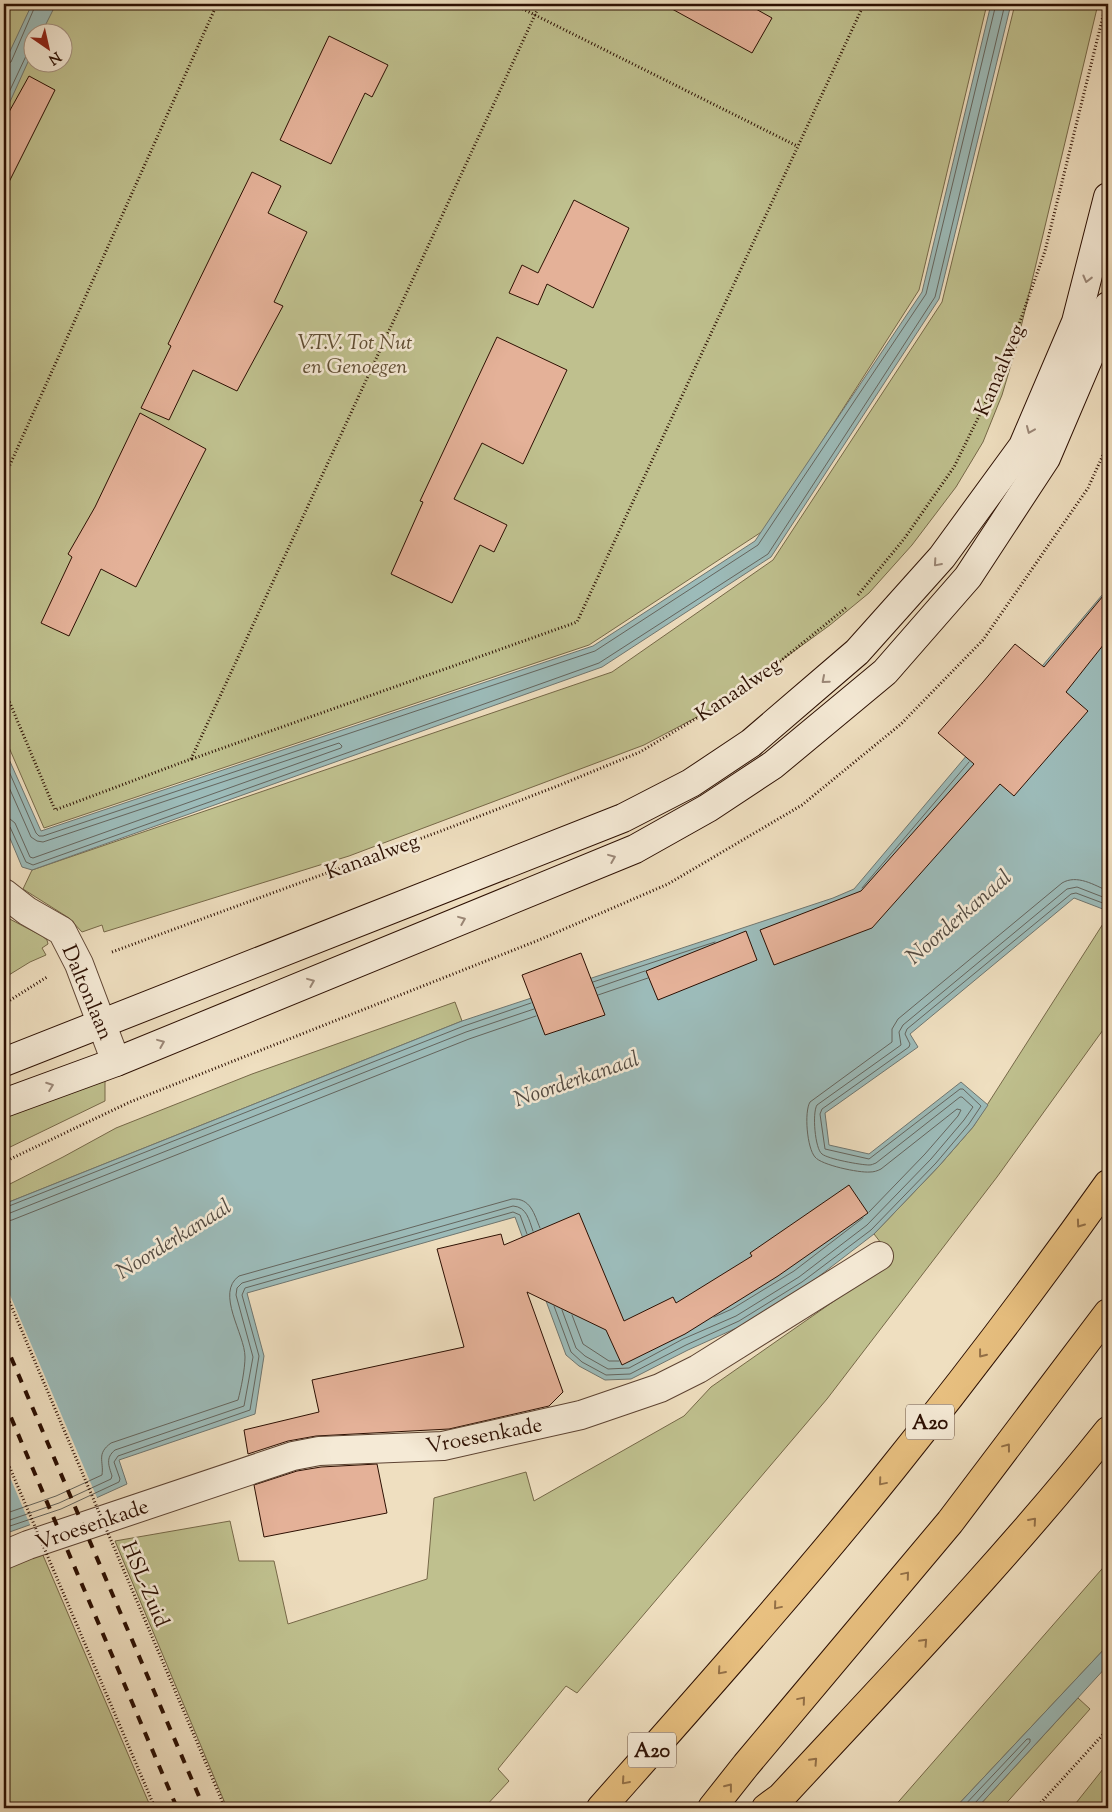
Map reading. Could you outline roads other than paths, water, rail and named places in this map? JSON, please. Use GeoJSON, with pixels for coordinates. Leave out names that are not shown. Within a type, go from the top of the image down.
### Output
{"type":"FeatureCollection","features":[{"type":"Feature","properties":{"kind":"highway","name":"A20"},"geometry":{"type":"LineString","coordinates":[[602,1808],[740,1650],[893,1468],[1035,1287],[1108,1184]]}},
{"type":"Feature","properties":{"kind":"highway"},"geometry":{"type":"LineString","coordinates":[[712,1808],[950,1522],[1108,1313]]}},
{"type":"Feature","properties":{"kind":"highway"},"geometry":{"type":"LineString","coordinates":[[766,1808],[781,1797],[976,1587],[1108,1431]]}},
{"type":"Feature","properties":{"kind":"main road","name":"Kanaalweg"},"geometry":{"type":"LineString","coordinates":[[4,1062],[623,818],[690,783],[751,743],[857,652],[942,557],[1023,446],[1076,322],[1108,198]]}},
{"type":"Feature","properties":{"kind":"main road"},"geometry":{"type":"LineString","coordinates":[[4,1103],[116,1062],[635,849],[708,808],[773,765],[885,672],[968,576],[1046,458],[1101,329],[1108,306]]}},
{"type":"Feature","properties":{"kind":"main road","name":"Daltonlaan"},"geometry":{"type":"LineString","coordinates":[[4,893],[27,911],[62,931],[79,964],[116,1062]]}},
{"type":"Feature","properties":{"kind":"main road","name":"Vroesenkade"},"geometry":{"type":"LineString","coordinates":[[4,1555],[37,1542],[293,1456],[319,1451],[443,1446],[588,1413],[660,1388],[698,1369],[879,1256]]}},
{"type":"Feature","properties":{"kind":"water"},"geometry":{"type":"Polygon","coordinates":[[[32,4],[56,4],[47,22],[24,22],[32,4]]]}},
{"type":"Feature","properties":{"kind":"water"},"geometry":{"type":"Polygon","coordinates":[[[991,4],[1011,4],[939,299],[771,557],[602,667],[32,870],[22,867],[4,824],[4,748],[41,831],[593,646],[755,541],[922,292],[991,4]]]}},
{"type":"Feature","properties":{"kind":"water"},"geometry":{"type":"Polygon","coordinates":[[[22,25],[23,72],[4,115],[4,64],[22,25]]]}},
{"type":"Feature","properties":{"kind":"water","name":"Noorderkanaal"},"geometry":{"type":"Polygon","coordinates":[[[1108,588],[1108,911],[1074,898],[910,1034],[918,1047],[825,1113],[829,1145],[869,1154],[961,1082],[988,1105],[973,1127],[939,1166],[874,1234],[805,1287],[741,1326],[631,1379],[605,1380],[579,1366],[566,1355],[515,1217],[247,1293],[264,1356],[255,1414],[119,1460],[127,1484],[63,1513],[4,1534],[4,1204],[462,1021],[833,898],[854,889],[1108,588]]]}},
{"type":"Feature","properties":{"kind":"water"},"geometry":{"type":"Polygon","coordinates":[[[1108,1645],[1108,1665],[977,1808],[955,1808],[1108,1645]]]}},
{"type":"Feature","properties":{"kind":"railway"},"geometry":{"type":"LineString","coordinates":[[4,1341],[204,1808]]}},
{"type":"Feature","properties":{"kind":"railway"},"geometry":{"type":"LineString","coordinates":[[4,1401],[177,1808]]}},
{"type":"Feature","properties":{"kind":"park label","name":"V.T.V. Tot Nut en Genoegen"},"geometry":{"type":"Point","coordinates":[355,354]}}]}
